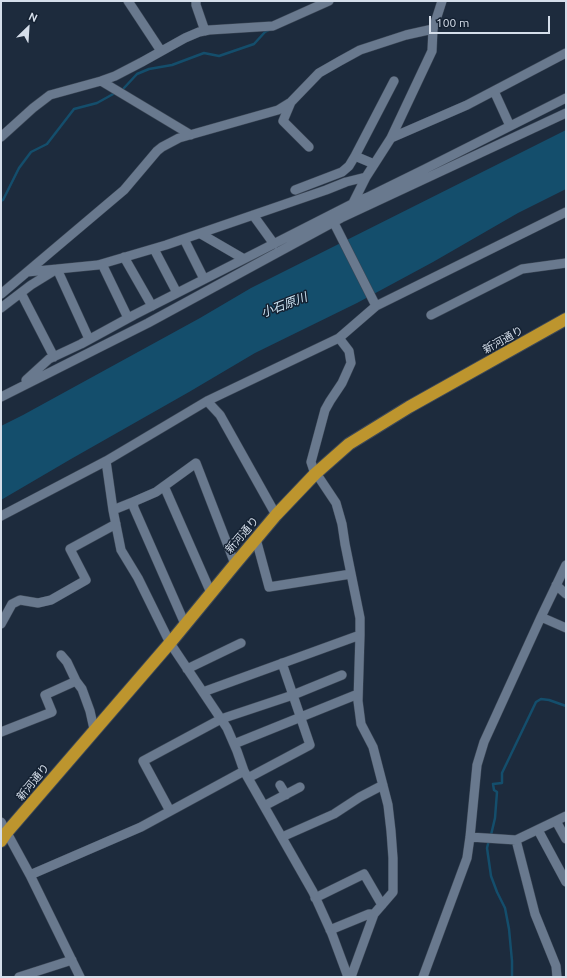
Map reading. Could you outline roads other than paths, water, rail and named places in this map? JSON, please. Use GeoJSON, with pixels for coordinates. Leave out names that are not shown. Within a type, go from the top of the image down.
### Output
{"type":"FeatureCollection","features":[{"type":"Feature","properties":{"kind":"highway","name":"新河通り"},"geometry":{"type":"LineString","coordinates":[[3,832],[170,642],[276,515],[315,474],[349,444],[409,407],[566,320]]}},
{"type":"Feature","properties":{"kind":"street"},"geometry":{"type":"LineString","coordinates":[[128,1],[161,51]]}},
{"type":"Feature","properties":{"kind":"street"},"geometry":{"type":"LineString","coordinates":[[196,1],[205,31]]}},
{"type":"Feature","properties":{"kind":"street"},"geometry":{"type":"LineString","coordinates":[[1,137],[50,95],[101,82],[127,70],[185,38],[205,31],[273,26],[329,1]]}},
{"type":"Feature","properties":{"kind":"street"},"geometry":{"type":"LineString","coordinates":[[338,221],[354,203],[366,177],[391,138],[432,50],[432,30],[442,1]]}},
{"type":"Feature","properties":{"kind":"street"},"geometry":{"type":"LineString","coordinates":[[1,294],[124,190],[162,147],[179,138],[278,110],[291,102],[319,73],[360,50],[406,35],[432,30]]}},
{"type":"Feature","properties":{"kind":"street"},"geometry":{"type":"LineString","coordinates":[[391,138],[467,105],[566,53]]}},
{"type":"Feature","properties":{"kind":"street"},"geometry":{"type":"LineString","coordinates":[[101,82],[191,135]]}},
{"type":"Feature","properties":{"kind":"street"},"geometry":{"type":"LineString","coordinates":[[295,190],[342,172],[349,166],[394,82]]}},
{"type":"Feature","properties":{"kind":"street"},"geometry":{"type":"LineString","coordinates":[[494,91],[510,126]]}},
{"type":"Feature","properties":{"kind":"street"},"geometry":{"type":"LineString","coordinates":[[15,389],[49,359],[89,340],[128,318],[354,203],[426,169],[566,98]]}},
{"type":"Feature","properties":{"kind":"street"},"geometry":{"type":"LineString","coordinates":[[291,102],[283,121],[309,147]]}},
{"type":"Feature","properties":{"kind":"street"},"geometry":{"type":"LineString","coordinates":[[1,397],[148,323],[338,221],[566,113]]}},
{"type":"Feature","properties":{"kind":"street"},"geometry":{"type":"LineString","coordinates":[[355,156],[374,164]]}},
{"type":"Feature","properties":{"kind":"street"},"geometry":{"type":"LineString","coordinates":[[27,272],[102,264],[201,234],[346,182],[366,177]]}},
{"type":"Feature","properties":{"kind":"street"},"geometry":{"type":"LineString","coordinates":[[1,516],[106,461],[207,401],[339,338],[376,306],[566,212]]}},
{"type":"Feature","properties":{"kind":"street"},"geometry":{"type":"LineString","coordinates":[[253,215],[274,244]]}},
{"type":"Feature","properties":{"kind":"street"},"geometry":{"type":"LineString","coordinates":[[338,221],[376,306]]}},
{"type":"Feature","properties":{"kind":"street"},"geometry":{"type":"LineString","coordinates":[[201,234],[244,259]]}},
{"type":"Feature","properties":{"kind":"street"},"geometry":{"type":"LineString","coordinates":[[184,239],[204,279]]}},
{"type":"Feature","properties":{"kind":"street"},"geometry":{"type":"LineString","coordinates":[[154,249],[177,293]]}},
{"type":"Feature","properties":{"kind":"street"},"geometry":{"type":"LineString","coordinates":[[124,257],[152,306]]}},
{"type":"Feature","properties":{"kind":"street"},"geometry":{"type":"LineString","coordinates":[[431,315],[522,269],[566,263]]}},
{"type":"Feature","properties":{"kind":"street"},"geometry":{"type":"LineString","coordinates":[[102,264],[128,318]]}},
{"type":"Feature","properties":{"kind":"street"},"geometry":{"type":"LineString","coordinates":[[1,308],[31,285],[57,269]]}},
{"type":"Feature","properties":{"kind":"street"},"geometry":{"type":"LineString","coordinates":[[57,269],[89,340]]}},
{"type":"Feature","properties":{"kind":"street"},"geometry":{"type":"LineString","coordinates":[[21,293],[54,357]]}},
{"type":"Feature","properties":{"kind":"street"},"geometry":{"type":"LineString","coordinates":[[339,338],[349,351],[351,363],[342,383],[325,410],[311,462],[315,474],[336,503],[342,524],[360,618],[358,700],[361,724],[373,747],[388,804],[393,858],[393,892],[374,914],[351,977]]}},
{"type":"Feature","properties":{"kind":"street"},"geometry":{"type":"LineString","coordinates":[[207,401],[220,415],[276,515]]}},
{"type":"Feature","properties":{"kind":"street"},"geometry":{"type":"LineString","coordinates":[[106,461],[112,510],[121,550],[138,578],[170,642],[227,728],[246,774],[315,898],[330,930],[348,977]]}},
{"type":"Feature","properties":{"kind":"street"},"geometry":{"type":"LineString","coordinates":[[112,510],[156,492],[196,463],[235,564]]}},
{"type":"Feature","properties":{"kind":"street"},"geometry":{"type":"LineString","coordinates":[[164,486],[211,593]]}},
{"type":"Feature","properties":{"kind":"street"},"geometry":{"type":"LineString","coordinates":[[133,502],[134,508],[185,624]]}},
{"type":"Feature","properties":{"kind":"street"},"geometry":{"type":"LineString","coordinates":[[1,624],[12,604],[20,600],[38,603],[51,600],[86,580],[70,549],[116,524]]}},
{"type":"Feature","properties":{"kind":"street"},"geometry":{"type":"LineString","coordinates":[[256,539],[269,587],[351,574]]}},
{"type":"Feature","properties":{"kind":"street"},"geometry":{"type":"LineString","coordinates":[[423,977],[467,858],[477,765],[484,742],[566,565]]}},
{"type":"Feature","properties":{"kind":"street"},"geometry":{"type":"LineString","coordinates":[[556,585],[566,594]]}},
{"type":"Feature","properties":{"kind":"street"},"geometry":{"type":"LineString","coordinates":[[541,617],[566,628]]}},
{"type":"Feature","properties":{"kind":"street"},"geometry":{"type":"LineString","coordinates":[[203,692],[360,635]]}},
{"type":"Feature","properties":{"kind":"street"},"geometry":{"type":"LineString","coordinates":[[188,669],[241,643]]}},
{"type":"Feature","properties":{"kind":"street"},"geometry":{"type":"LineString","coordinates":[[60,655],[67,662],[82,689],[90,711],[94,730]]}},
{"type":"Feature","properties":{"kind":"street"},"geometry":{"type":"LineString","coordinates":[[30,875],[141,827],[170,811],[246,774],[310,745],[282,663]]}},
{"type":"Feature","properties":{"kind":"street"},"geometry":{"type":"LineString","coordinates":[[170,811],[143,761],[221,719],[293,695],[342,675]]}},
{"type":"Feature","properties":{"kind":"street"},"geometry":{"type":"LineString","coordinates":[[1,732],[52,712],[45,695],[76,680]]}},
{"type":"Feature","properties":{"kind":"street"},"geometry":{"type":"LineString","coordinates":[[234,744],[358,694]]}},
{"type":"Feature","properties":{"kind":"street"},"geometry":{"type":"LineString","coordinates":[[280,785],[286,795]]}},
{"type":"Feature","properties":{"kind":"street"},"geometry":{"type":"LineString","coordinates":[[282,837],[334,814],[360,797],[383,785]]}},
{"type":"Feature","properties":{"kind":"street"},"geometry":{"type":"LineString","coordinates":[[264,806],[300,787]]}},
{"type":"Feature","properties":{"kind":"street"},"geometry":{"type":"LineString","coordinates":[[470,837],[516,840],[566,816]]}},
{"type":"Feature","properties":{"kind":"street"},"geometry":{"type":"LineString","coordinates":[[556,821],[566,839]]}},
{"type":"Feature","properties":{"kind":"street"},"geometry":{"type":"LineString","coordinates":[[538,830],[566,882]]}},
{"type":"Feature","properties":{"kind":"street"},"geometry":{"type":"LineString","coordinates":[[3,832],[30,875],[80,977]]}},
{"type":"Feature","properties":{"kind":"street"},"geometry":{"type":"LineString","coordinates":[[516,840],[535,914],[556,966],[557,977]]}},
{"type":"Feature","properties":{"kind":"street"},"geometry":{"type":"LineString","coordinates":[[315,898],[364,874],[382,905]]}},
{"type":"Feature","properties":{"kind":"street"},"geometry":{"type":"LineString","coordinates":[[330,930],[369,914],[374,914]]}},
{"type":"Feature","properties":{"kind":"street"},"geometry":{"type":"LineString","coordinates":[[19,977],[72,960]]}},
{"type":"Feature","properties":{"kind":"water","name":"小石原川"},"geometry":{"type":"Polygon","coordinates":[[[566,130],[566,189],[518,213],[433,262],[357,303],[255,353],[1,500],[1,426],[200,318],[251,288],[566,130]]]}},
{"type":"Feature","properties":{"kind":"waterway"},"geometry":{"type":"LineString","coordinates":[[124,88],[137,74],[149,69],[172,65],[204,53],[219,56],[254,44],[265,32],[269,30]]}},
{"type":"Feature","properties":{"kind":"waterway"},"geometry":{"type":"LineString","coordinates":[[1,201],[3,200],[19,168],[31,152],[47,144],[74,109],[97,103],[115,93]]}},
{"type":"Feature","properties":{"kind":"waterway"},"geometry":{"type":"LineString","coordinates":[[491,835],[495,818],[497,792],[494,790],[493,784],[502,783],[502,773],[536,702],[541,699],[549,700],[566,706]]}},
{"type":"Feature","properties":{"kind":"waterway"},"geometry":{"type":"LineString","coordinates":[[489,840],[487,848],[491,876],[505,908],[509,929],[512,977]]}}]}
